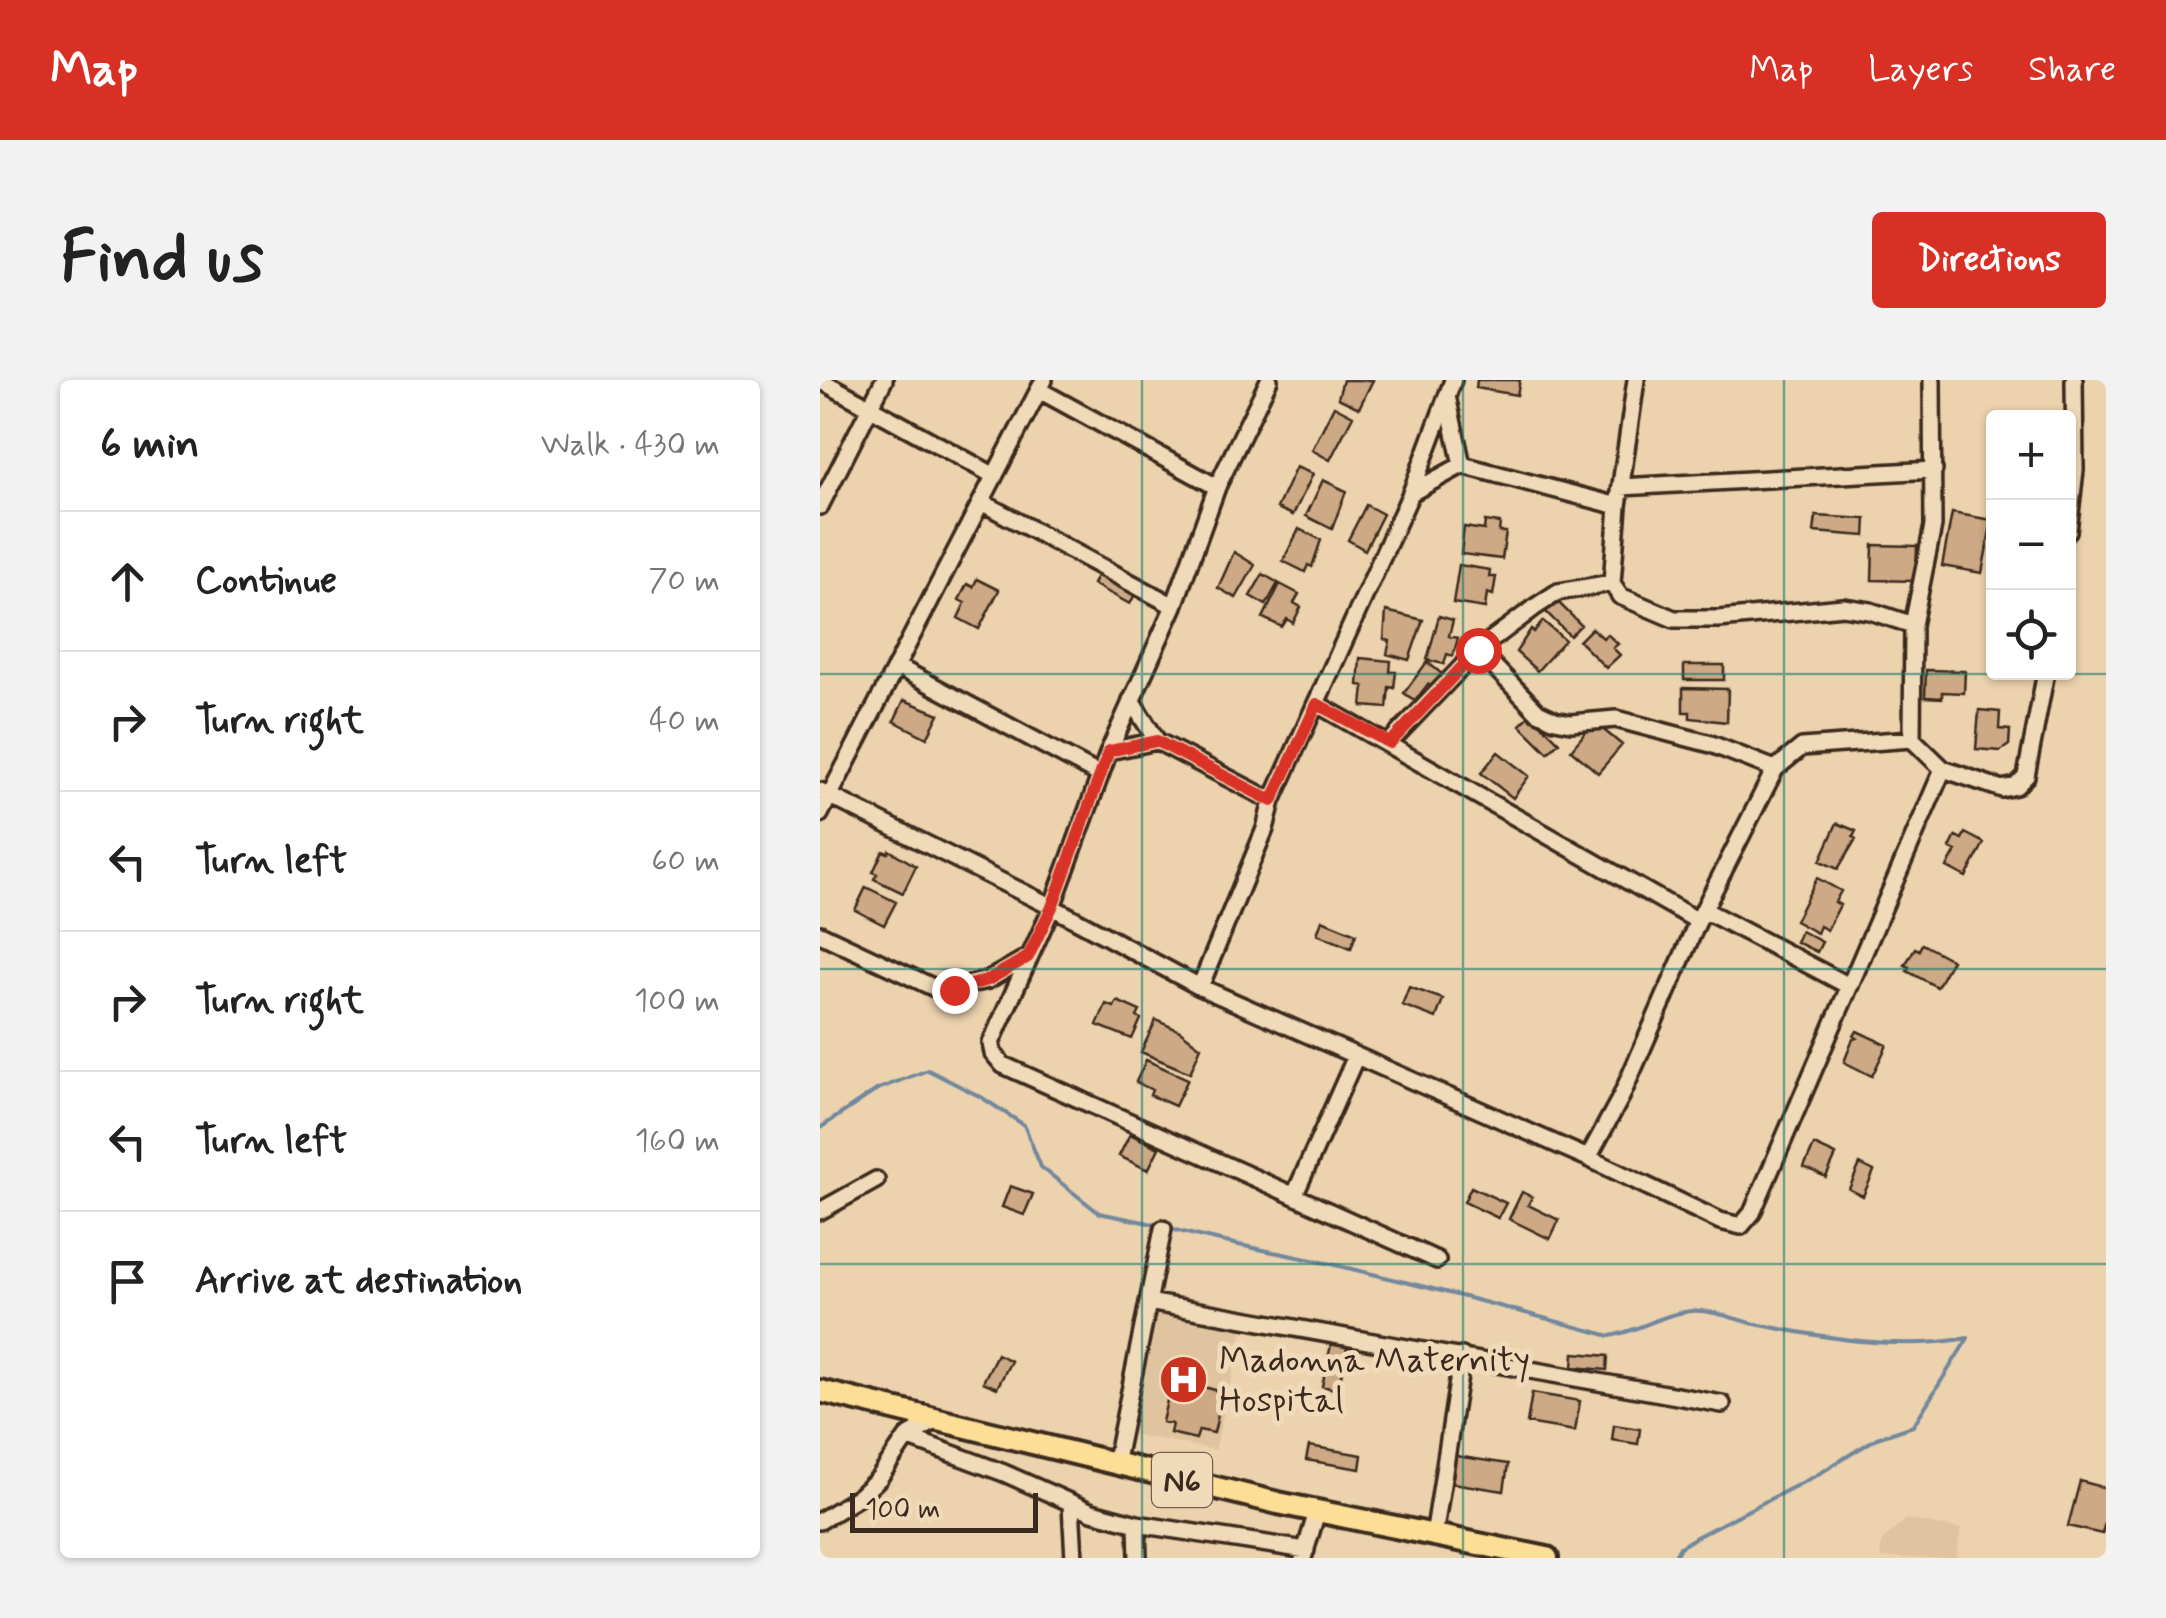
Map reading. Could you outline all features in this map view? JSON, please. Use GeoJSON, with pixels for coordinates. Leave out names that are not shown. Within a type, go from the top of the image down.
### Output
{"type":"FeatureCollection","features":[{"type":"Feature","properties":{"kind":"main road","name":"N6"},"geometry":{"type":"LineString","coordinates":[[820,1391],[1318,1512],[1547,1558]]}},
{"type":"Feature","properties":{"kind":"street"},"geometry":{"type":"LineString","coordinates":[[820,380],[992,475]]}},
{"type":"Feature","properties":{"kind":"street"},"geometry":{"type":"LineString","coordinates":[[820,506],[884,380]]}},
{"type":"Feature","properties":{"kind":"street"},"geometry":{"type":"LineString","coordinates":[[1269,380],[1217,487],[1174,606],[1109,751],[1052,907],[991,1043],[993,1053],[1003,1065],[1437,1260]]}},
{"type":"Feature","properties":{"kind":"street"},"geometry":{"type":"LineString","coordinates":[[1636,380],[1618,506],[1612,582],[1620,596],[1674,619],[1843,607],[1914,625]]}},
{"type":"Feature","properties":{"kind":"street"},"geometry":{"type":"LineString","coordinates":[[1932,380],[1933,526],[1914,625],[1912,739],[1943,769],[2002,789],[2016,786],[2026,776],[2044,680]]}},
{"type":"Feature","properties":{"kind":"street"},"geometry":{"type":"LineString","coordinates":[[2072,500],[2074,380]]}},
{"type":"Feature","properties":{"kind":"street"},"geometry":{"type":"LineString","coordinates":[[820,814],[825,793],[896,666],[1042,385],[1217,487]]}},
{"type":"Feature","properties":{"kind":"street"},"geometry":{"type":"LineString","coordinates":[[1450,388],[1462,465]]}},
{"type":"Feature","properties":{"kind":"street"},"geometry":{"type":"LineString","coordinates":[[1200,988],[1265,829],[1272,801],[1410,493],[1450,388]]}},
{"type":"Feature","properties":{"kind":"street"},"geometry":{"type":"LineString","coordinates":[[1410,493],[1462,465],[1618,506]]}},
{"type":"Feature","properties":{"kind":"street"},"geometry":{"type":"LineString","coordinates":[[1622,487],[1934,470]]}},
{"type":"Feature","properties":{"kind":"street"},"geometry":{"type":"LineString","coordinates":[[981,502],[1174,606]]}},
{"type":"Feature","properties":{"kind":"street"},"geometry":{"type":"LineString","coordinates":[[1390,743],[1478,650],[1558,592],[1612,582]]}},
{"type":"Feature","properties":{"kind":"street"},"geometry":{"type":"LineString","coordinates":[[1478,650],[1538,712],[1555,720],[1616,719],[1710,744],[1775,769]]}},
{"type":"Feature","properties":{"kind":"street"},"geometry":{"type":"LineString","coordinates":[[896,666],[1100,775]]}},
{"type":"Feature","properties":{"kind":"street"},"geometry":{"type":"LineString","coordinates":[[1131,700],[1157,741],[1272,801]]}},
{"type":"Feature","properties":{"kind":"street"},"geometry":{"type":"LineString","coordinates":[[1317,704],[1701,915],[1849,986]]}},
{"type":"Feature","properties":{"kind":"street"},"geometry":{"type":"LineString","coordinates":[[1588,1158],[1622,1098],[1701,915],[1775,769],[1802,747],[1912,739]]}},
{"type":"Feature","properties":{"kind":"street"},"geometry":{"type":"LineString","coordinates":[[1109,751],[1157,741]]}},
{"type":"Feature","properties":{"kind":"street"},"geometry":{"type":"LineString","coordinates":[[825,793],[1052,907],[1200,988],[1588,1158],[1720,1221],[1741,1226],[1752,1213],[1943,769]]}},
{"type":"Feature","properties":{"kind":"street"},"geometry":{"type":"LineString","coordinates":[[820,934],[941,990],[988,980],[1028,957]]}},
{"type":"Feature","properties":{"kind":"street"},"geometry":{"type":"LineString","coordinates":[[1295,1194],[1356,1056]]}},
{"type":"Feature","properties":{"kind":"street"},"geometry":{"type":"LineString","coordinates":[[820,1211],[876,1180]]}},
{"type":"Feature","properties":{"kind":"street"},"geometry":{"type":"LineString","coordinates":[[1115,1465],[1163,1228]]}},
{"type":"Feature","properties":{"kind":"street"},"geometry":{"type":"LineString","coordinates":[[1148,1302],[1722,1404]]}},
{"type":"Feature","properties":{"kind":"street"},"geometry":{"type":"LineString","coordinates":[[1434,1536],[1462,1356]]}},
{"type":"Feature","properties":{"kind":"street"},"geometry":{"type":"LineString","coordinates":[[820,1521],[872,1486],[907,1437],[937,1420]]}},
{"type":"Feature","properties":{"kind":"street"},"geometry":{"type":"LineString","coordinates":[[907,1437],[1004,1473],[1070,1505],[1137,1524],[1304,1554],[1318,1512]]}},
{"type":"Feature","properties":{"kind":"street"},"geometry":{"type":"LineString","coordinates":[[1070,1505],[1074,1558]]}},
{"type":"Feature","properties":{"kind":"street"},"geometry":{"type":"LineString","coordinates":[[1137,1524],[1138,1558]]}},
{"type":"Feature","properties":{"kind":"shaded area","name":"Madonna Maternity Hospital"},"geometry":{"type":"Polygon","coordinates":[[[1151,1308],[1244,1324],[1215,1450],[1126,1433],[1151,1308]]]}},
{"type":"Feature","properties":{"kind":"shaded area"},"geometry":{"type":"Polygon","coordinates":[[[1906,1519],[1961,1529],[1956,1558],[1880,1558],[1882,1541],[1906,1519]]]}},
{"type":"Feature","properties":{"kind":"building"},"geometry":{"type":"Polygon","coordinates":[[[1343,380],[1373,380],[1359,408],[1338,398],[1343,380]]]}},
{"type":"Feature","properties":{"kind":"building"},"geometry":{"type":"Polygon","coordinates":[[[1477,380],[1520,380],[1517,395],[1476,388],[1477,380]]]}},
{"type":"Feature","properties":{"kind":"building"},"geometry":{"type":"Polygon","coordinates":[[[1334,406],[1353,416],[1330,460],[1312,450],[1334,406]]]}},
{"type":"Feature","properties":{"kind":"building"},"geometry":{"type":"Polygon","coordinates":[[[1296,467],[1313,474],[1293,515],[1277,508],[1296,467]]]}},
{"type":"Feature","properties":{"kind":"building"},"geometry":{"type":"Polygon","coordinates":[[[1323,480],[1346,491],[1332,529],[1306,516],[1323,480]]]}},
{"type":"Feature","properties":{"kind":"building"},"geometry":{"type":"Polygon","coordinates":[[[1366,505],[1383,514],[1365,550],[1348,540],[1366,505]]]}},
{"type":"Feature","properties":{"kind":"building"},"geometry":{"type":"Polygon","coordinates":[[[1952,513],[1986,519],[1982,573],[1942,566],[1952,513]]]}},
{"type":"Feature","properties":{"kind":"building"},"geometry":{"type":"Polygon","coordinates":[[[1816,516],[1866,519],[1865,536],[1814,532],[1816,516]]]}},
{"type":"Feature","properties":{"kind":"building"},"geometry":{"type":"Polygon","coordinates":[[[1485,521],[1500,523],[1499,532],[1506,532],[1502,559],[1461,554],[1464,527],[1484,530],[1485,521]]]}},
{"type":"Feature","properties":{"kind":"building"},"geometry":{"type":"Polygon","coordinates":[[[1299,529],[1321,540],[1312,567],[1308,565],[1305,572],[1283,561],[1299,529]]]}},
{"type":"Feature","properties":{"kind":"building"},"geometry":{"type":"Polygon","coordinates":[[[1873,545],[1917,546],[1916,581],[1872,580],[1873,545]]]}},
{"type":"Feature","properties":{"kind":"building"},"geometry":{"type":"Polygon","coordinates":[[[1234,552],[1255,565],[1236,598],[1218,588],[1234,552]]]}},
{"type":"Feature","properties":{"kind":"building"},"geometry":{"type":"Polygon","coordinates":[[[1459,565],[1490,570],[1489,577],[1496,577],[1493,595],[1487,593],[1485,608],[1453,603],[1459,565]]]}},
{"type":"Feature","properties":{"kind":"building"},"geometry":{"type":"Polygon","coordinates":[[[1098,574],[1135,594],[1130,604],[1093,584],[1098,574]]]}},
{"type":"Feature","properties":{"kind":"building"},"geometry":{"type":"Polygon","coordinates":[[[1263,574],[1278,583],[1266,605],[1250,596],[1263,574]]]}},
{"type":"Feature","properties":{"kind":"building"},"geometry":{"type":"Polygon","coordinates":[[[977,579],[999,590],[979,629],[958,618],[965,603],[959,600],[967,584],[973,587],[977,579]]]}},
{"type":"Feature","properties":{"kind":"building"},"geometry":{"type":"Polygon","coordinates":[[[1280,584],[1299,594],[1294,603],[1301,607],[1293,623],[1287,619],[1282,627],[1263,618],[1280,584]]]}},
{"type":"Feature","properties":{"kind":"building"},"geometry":{"type":"Polygon","coordinates":[[[1555,599],[1581,625],[1570,636],[1544,610],[1555,599]]]}},
{"type":"Feature","properties":{"kind":"building"},"geometry":{"type":"Polygon","coordinates":[[[1386,611],[1423,620],[1409,660],[1387,654],[1390,641],[1384,639],[1386,611]]]}},
{"type":"Feature","properties":{"kind":"building"},"geometry":{"type":"Polygon","coordinates":[[[1439,616],[1453,620],[1449,636],[1458,638],[1453,656],[1447,654],[1444,664],[1427,660],[1439,616]]]}},
{"type":"Feature","properties":{"kind":"building"},"geometry":{"type":"Polygon","coordinates":[[[1543,621],[1565,640],[1537,671],[1516,652],[1531,629],[1534,632],[1543,621]]]}},
{"type":"Feature","properties":{"kind":"building"},"geometry":{"type":"Polygon","coordinates":[[[1592,628],[1618,644],[1613,648],[1620,655],[1606,668],[1579,641],[1592,628]]]}},
{"type":"Feature","properties":{"kind":"building"},"geometry":{"type":"Polygon","coordinates":[[[1360,658],[1391,661],[1390,672],[1396,672],[1394,688],[1389,687],[1387,708],[1362,706],[1364,686],[1358,685],[1360,658]]]}},
{"type":"Feature","properties":{"kind":"building"},"geometry":{"type":"Polygon","coordinates":[[[1427,662],[1442,674],[1415,701],[1404,693],[1427,662]]]}},
{"type":"Feature","properties":{"kind":"building"},"geometry":{"type":"Polygon","coordinates":[[[1684,665],[1724,665],[1724,680],[1684,680],[1684,665]]]}},
{"type":"Feature","properties":{"kind":"building"},"geometry":{"type":"Polygon","coordinates":[[[1926,670],[1965,671],[1964,693],[1942,692],[1942,698],[1925,697],[1926,670]]]}},
{"type":"Feature","properties":{"kind":"building"},"geometry":{"type":"Polygon","coordinates":[[[1683,688],[1728,689],[1727,722],[1690,718],[1690,712],[1683,712],[1683,688]]]}},
{"type":"Feature","properties":{"kind":"building"},"geometry":{"type":"Polygon","coordinates":[[[904,700],[939,714],[927,738],[894,721],[904,700]]]}},
{"type":"Feature","properties":{"kind":"building"},"geometry":{"type":"Polygon","coordinates":[[[1979,710],[2000,712],[1999,729],[2010,730],[2009,745],[2000,751],[1976,749],[1979,710]]]}},
{"type":"Feature","properties":{"kind":"building"},"geometry":{"type":"Polygon","coordinates":[[[1531,714],[1559,742],[1548,753],[1520,725],[1531,714]]]}},
{"type":"Feature","properties":{"kind":"building"},"geometry":{"type":"Polygon","coordinates":[[[1594,722],[1622,745],[1598,773],[1571,750],[1594,722]]]}},
{"type":"Feature","properties":{"kind":"building"},"geometry":{"type":"Polygon","coordinates":[[[1498,752],[1529,776],[1513,798],[1481,773],[1498,752]]]}},
{"type":"Feature","properties":{"kind":"building"},"geometry":{"type":"Polygon","coordinates":[[[1837,823],[1856,831],[1856,839],[1838,869],[1820,861],[1837,823]]]}},
{"type":"Feature","properties":{"kind":"building"},"geometry":{"type":"Polygon","coordinates":[[[1965,833],[1984,843],[1966,877],[1947,867],[1956,851],[1950,848],[1956,836],[1962,839],[1965,833]]]}},
{"type":"Feature","properties":{"kind":"building"},"geometry":{"type":"Polygon","coordinates":[[[889,850],[916,866],[903,893],[874,879],[877,874],[873,872],[883,851],[889,850]]]}},
{"type":"Feature","properties":{"kind":"building"},"geometry":{"type":"Polygon","coordinates":[[[1817,878],[1841,891],[1835,902],[1840,905],[1827,930],[1820,926],[1817,933],[1795,921],[1817,878]]]}},
{"type":"Feature","properties":{"kind":"building"},"geometry":{"type":"Polygon","coordinates":[[[866,887],[896,902],[884,925],[855,910],[866,887]]]}},
{"type":"Feature","properties":{"kind":"building"},"geometry":{"type":"Polygon","coordinates":[[[1322,920],[1356,934],[1351,948],[1317,934],[1322,920]]]}},
{"type":"Feature","properties":{"kind":"building"},"geometry":{"type":"Polygon","coordinates":[[[1801,931],[1822,942],[1817,952],[1796,942],[1801,931]]]}},
{"type":"Feature","properties":{"kind":"building"},"geometry":{"type":"Polygon","coordinates":[[[1922,944],[1952,960],[1937,987],[1907,971],[1909,967],[1905,965],[1922,944]]]}},
{"type":"Feature","properties":{"kind":"building"},"geometry":{"type":"Polygon","coordinates":[[[1409,987],[1443,999],[1436,1018],[1402,1005],[1409,987]]]}},
{"type":"Feature","properties":{"kind":"building"},"geometry":{"type":"Polygon","coordinates":[[[1117,1001],[1140,1011],[1137,1017],[1141,1019],[1132,1039],[1097,1025],[1106,1004],[1114,1007],[1117,1001]]]}},
{"type":"Feature","properties":{"kind":"building"},"geometry":{"type":"Polygon","coordinates":[[[1156,1020],[1201,1047],[1190,1073],[1141,1052],[1156,1020]]]}},
{"type":"Feature","properties":{"kind":"building"},"geometry":{"type":"Polygon","coordinates":[[[1857,1031],[1887,1045],[1872,1076],[1844,1062],[1857,1031]]]}},
{"type":"Feature","properties":{"kind":"building"},"geometry":{"type":"Polygon","coordinates":[[[1146,1060],[1188,1079],[1175,1106],[1150,1095],[1152,1090],[1136,1082],[1146,1060]]]}},
{"type":"Feature","properties":{"kind":"building"},"geometry":{"type":"Polygon","coordinates":[[[1130,1134],[1159,1148],[1148,1170],[1119,1156],[1130,1134]]]}},
{"type":"Feature","properties":{"kind":"building"},"geometry":{"type":"Polygon","coordinates":[[[1814,1145],[1836,1155],[1826,1177],[1804,1167],[1814,1145]]]}},
{"type":"Feature","properties":{"kind":"building"},"geometry":{"type":"Polygon","coordinates":[[[1860,1164],[1874,1171],[1863,1196],[1849,1189],[1860,1164]]]}},
{"type":"Feature","properties":{"kind":"building"},"geometry":{"type":"Polygon","coordinates":[[[1010,1186],[1033,1194],[1024,1215],[1002,1207],[1010,1186]]]}},
{"type":"Feature","properties":{"kind":"building"},"geometry":{"type":"Polygon","coordinates":[[[1471,1187],[1506,1203],[1498,1218],[1464,1202],[1471,1187]]]}},
{"type":"Feature","properties":{"kind":"building"},"geometry":{"type":"Polygon","coordinates":[[[1522,1192],[1532,1197],[1528,1205],[1559,1220],[1550,1239],[1509,1219],[1522,1192]]]}},
{"type":"Feature","properties":{"kind":"building"},"geometry":{"type":"Polygon","coordinates":[[[1332,1340],[1348,1343],[1338,1390],[1322,1386],[1332,1340]]]}},
{"type":"Feature","properties":{"kind":"building"},"geometry":{"type":"Polygon","coordinates":[[[1574,1353],[1608,1356],[1607,1370],[1573,1367],[1574,1353]]]}},
{"type":"Feature","properties":{"kind":"building"},"geometry":{"type":"Polygon","coordinates":[[[997,1354],[1011,1361],[997,1388],[983,1382],[997,1354]]]}},
{"type":"Feature","properties":{"kind":"building"},"geometry":{"type":"Polygon","coordinates":[[[1172,1379],[1223,1392],[1214,1433],[1199,1430],[1196,1439],[1170,1433],[1172,1424],[1162,1422],[1172,1379]]]}},
{"type":"Feature","properties":{"kind":"building"},"geometry":{"type":"Polygon","coordinates":[[[1532,1393],[1580,1401],[1575,1431],[1527,1423],[1532,1393]]]}},
{"type":"Feature","properties":{"kind":"building"},"geometry":{"type":"Polygon","coordinates":[[[1614,1425],[1640,1429],[1638,1444],[1612,1440],[1614,1425]]]}},
{"type":"Feature","properties":{"kind":"building"},"geometry":{"type":"Polygon","coordinates":[[[1309,1446],[1362,1455],[1360,1469],[1306,1460],[1309,1446]]]}},
{"type":"Feature","properties":{"kind":"building"},"geometry":{"type":"Polygon","coordinates":[[[1456,1456],[1508,1464],[1504,1491],[1452,1483],[1456,1456]]]}},
{"type":"Feature","properties":{"kind":"building"},"geometry":{"type":"Polygon","coordinates":[[[2080,1481],[2106,1488],[2102,1534],[2068,1526],[2080,1481]]]}},
{"type":"Feature","properties":{"kind":"waterway"},"geometry":{"type":"LineString","coordinates":[[820,1128],[878,1089],[928,1070],[1024,1125],[1041,1167],[1099,1213],[1159,1225]]}},
{"type":"Feature","properties":{"kind":"waterway"},"geometry":{"type":"LineString","coordinates":[[1168,1228],[1397,1280],[1610,1336],[1670,1315],[1699,1311],[1785,1330],[1863,1341],[1916,1343],[1968,1338]]}},
{"type":"Feature","properties":{"kind":"waterway"},"geometry":{"type":"LineString","coordinates":[[1674,1558],[1680,1547],[1698,1536],[1817,1475],[1877,1438],[1913,1426],[1968,1338]]}},
{"type":"Feature","properties":{"kind":"place","name":"Madonna Maternity Hospital"},"geometry":{"type":"Point","coordinates":[1184,1379]}},
{"type":"Feature","properties":{"kind":"route"},"geometry":{"type":"LineString","coordinates":[[954,990],[988,980],[1028,957],[1052,907],[1109,751],[1157,741],[1272,801],[1317,704],[1390,743],[1478,650]]}}]}
